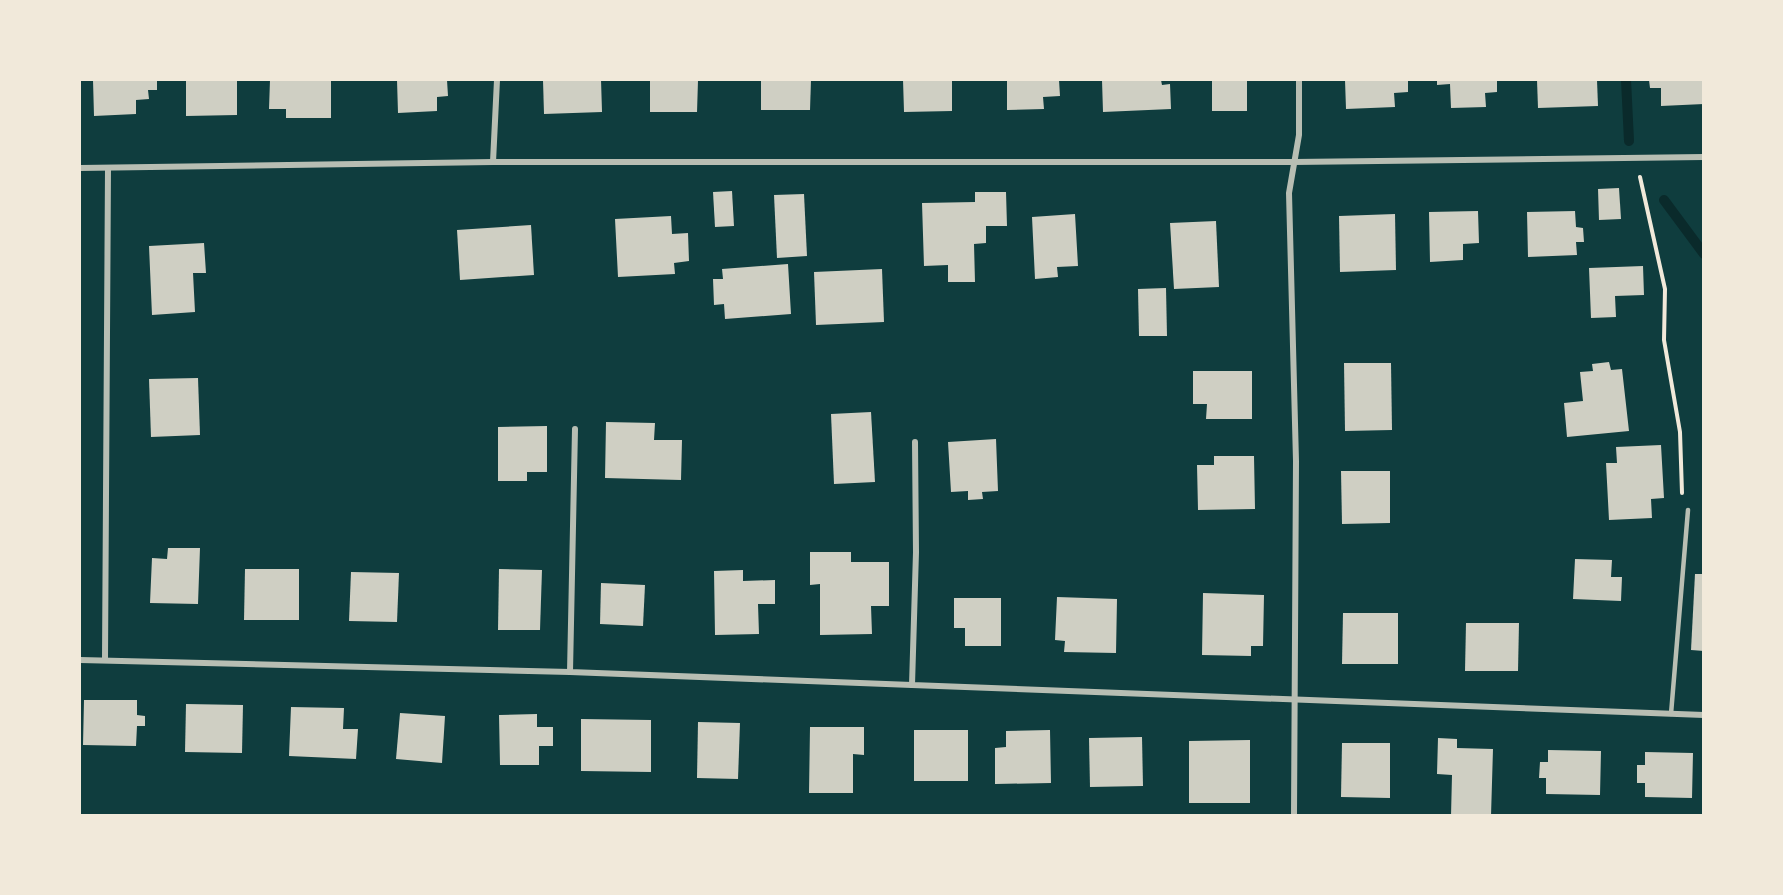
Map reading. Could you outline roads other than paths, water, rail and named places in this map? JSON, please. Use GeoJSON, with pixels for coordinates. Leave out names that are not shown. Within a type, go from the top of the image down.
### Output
{"type":"FeatureCollection","features":[{"type":"Feature","properties":{"kind":"street"},"geometry":{"type":"LineString","coordinates":[[493,162],[497,80]]}},
{"type":"Feature","properties":{"kind":"street"},"geometry":{"type":"LineString","coordinates":[[1294,816],[1295,394],[1289,193],[1299,135],[1299,80]]}},
{"type":"Feature","properties":{"kind":"street"},"geometry":{"type":"LineString","coordinates":[[80,168],[493,162],[1294,162],[1704,157]]}},
{"type":"Feature","properties":{"kind":"street"},"geometry":{"type":"LineString","coordinates":[[105,660],[108,169]]}},
{"type":"Feature","properties":{"kind":"street"},"geometry":{"type":"LineString","coordinates":[[570,672],[575,429]]}},
{"type":"Feature","properties":{"kind":"street"},"geometry":{"type":"LineString","coordinates":[[912,685],[916,552],[915,441]]}},
{"type":"Feature","properties":{"kind":"street"},"geometry":{"type":"LineString","coordinates":[[80,660],[570,672],[1704,716]]}},
{"type":"Feature","properties":{"kind":"lane"},"geometry":{"type":"LineString","coordinates":[[1671,714],[1688,510]]}},
{"type":"Feature","properties":{"kind":"waterway"},"geometry":{"type":"LineString","coordinates":[[1626,80],[1629,141]]}},
{"type":"Feature","properties":{"kind":"waterway"},"geometry":{"type":"LineString","coordinates":[[1664,200],[1704,254]]}}]}
